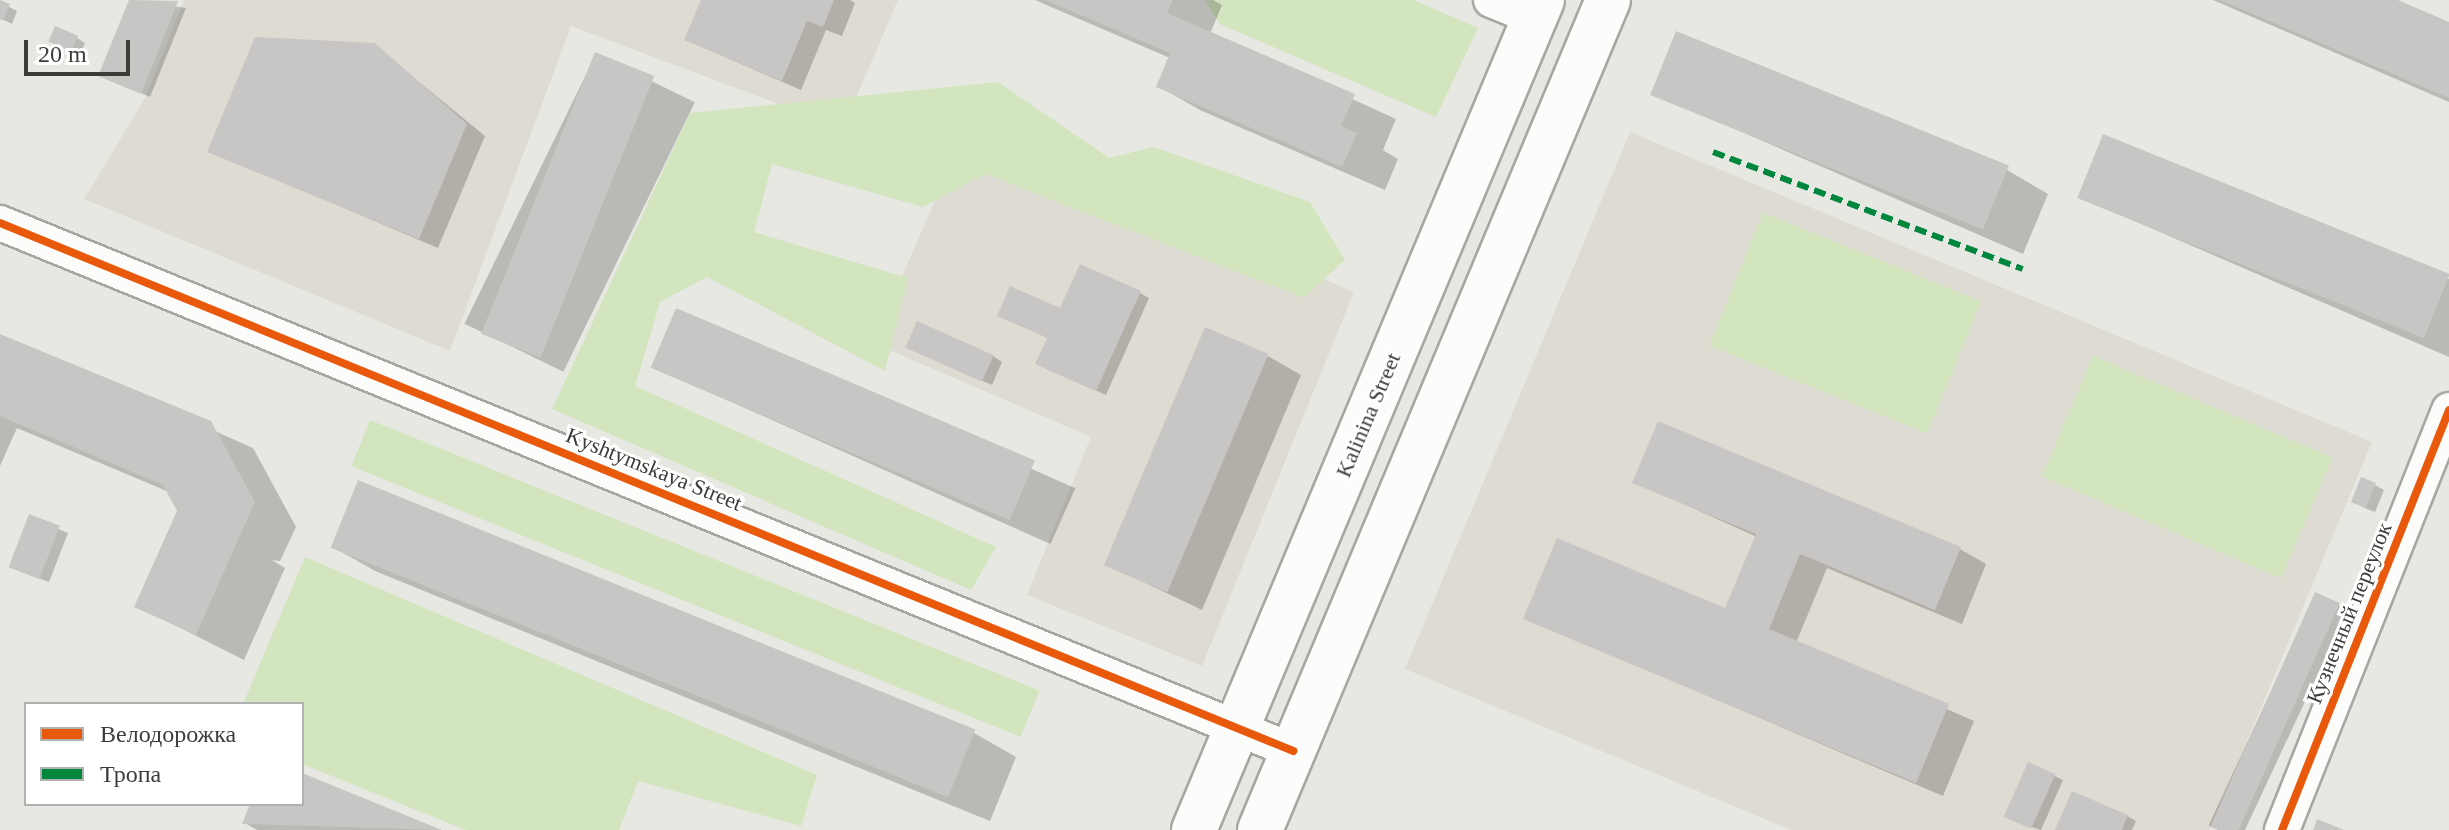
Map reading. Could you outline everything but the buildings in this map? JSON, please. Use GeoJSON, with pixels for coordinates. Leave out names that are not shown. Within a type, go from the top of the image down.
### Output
{"type":"FeatureCollection","features":[{"type":"Feature","properties":{"kind":"main road"},"geometry":{"type":"LineString","coordinates":[[1260,830],[1608,0]]}},
{"type":"Feature","properties":{"kind":"main road","name":"Kalinina Street"},"geometry":{"type":"LineString","coordinates":[[1194,830],[1538,9]]}},
{"type":"Feature","properties":{"kind":"street"},"geometry":{"type":"LineString","coordinates":[[1491,0],[1538,9]]}},
{"type":"Feature","properties":{"kind":"street","name":"Kyshtymskaya Street"},"geometry":{"type":"LineString","coordinates":[[0,223],[1293,751]]}},
{"type":"Feature","properties":{"kind":"street","name":"Кузнечный переулок"},"geometry":{"type":"LineString","coordinates":[[2282,830],[2449,410]]}},
{"type":"Feature","properties":{"kind":"shaded area"},"geometry":{"type":"Polygon","coordinates":[[[184,0],[898,0],[843,128],[571,26],[450,351],[84,199],[145,98],[184,0]]]}},
{"type":"Feature","properties":{"kind":"shaded area"},"geometry":{"type":"Polygon","coordinates":[[[968,125],[1354,292],[1202,666],[1027,595],[1091,437],[873,343],[968,125]]]}},
{"type":"Feature","properties":{"kind":"shaded area"},"geometry":{"type":"Polygon","coordinates":[[[1630,132],[2372,442],[2210,830],[1791,830],[1405,669],[1630,132]]]}},
{"type":"Feature","properties":{"kind":"green space"},"geometry":{"type":"Polygon","coordinates":[[[1205,0],[1413,0],[1478,28],[1436,117],[1220,24],[1205,0]]]}},
{"type":"Feature","properties":{"kind":"green space"},"geometry":{"type":"Polygon","coordinates":[[[998,82],[1109,158],[1154,147],[1310,202],[1345,260],[1304,298],[985,174],[923,207],[772,164],[754,232],[908,278],[885,371],[707,277],[660,302],[635,386],[996,547],[971,590],[552,409],[690,113],[998,82]]]}},
{"type":"Feature","properties":{"kind":"green space"},"geometry":{"type":"Polygon","coordinates":[[[1763,213],[1981,301],[1927,434],[1709,346],[1763,213]]]}},
{"type":"Feature","properties":{"kind":"green space"},"geometry":{"type":"Polygon","coordinates":[[[2093,356],[2332,458],[2281,578],[2042,477],[2093,356]]]}},
{"type":"Feature","properties":{"kind":"green space"},"geometry":{"type":"Polygon","coordinates":[[[370,420],[1039,690],[1021,737],[351,466],[370,420]]]}},
{"type":"Feature","properties":{"kind":"green space"},"geometry":{"type":"Polygon","coordinates":[[[305,557],[817,775],[801,826],[638,781],[619,830],[466,830],[304,765],[304,702],[244,702],[305,557]]]}},
{"type":"Feature","properties":{"kind":"marked path"},"geometry":{"type":"LineString","coordinates":[[1713,152],[2023,269]]}},
{"type":"Feature","properties":{"kind":"cycle path"},"geometry":{"type":"LineString","coordinates":[[0,223],[1293,751]]}},
{"type":"Feature","properties":{"kind":"cycle path"},"geometry":{"type":"LineString","coordinates":[[2282,830],[2449,410]]}}]}
